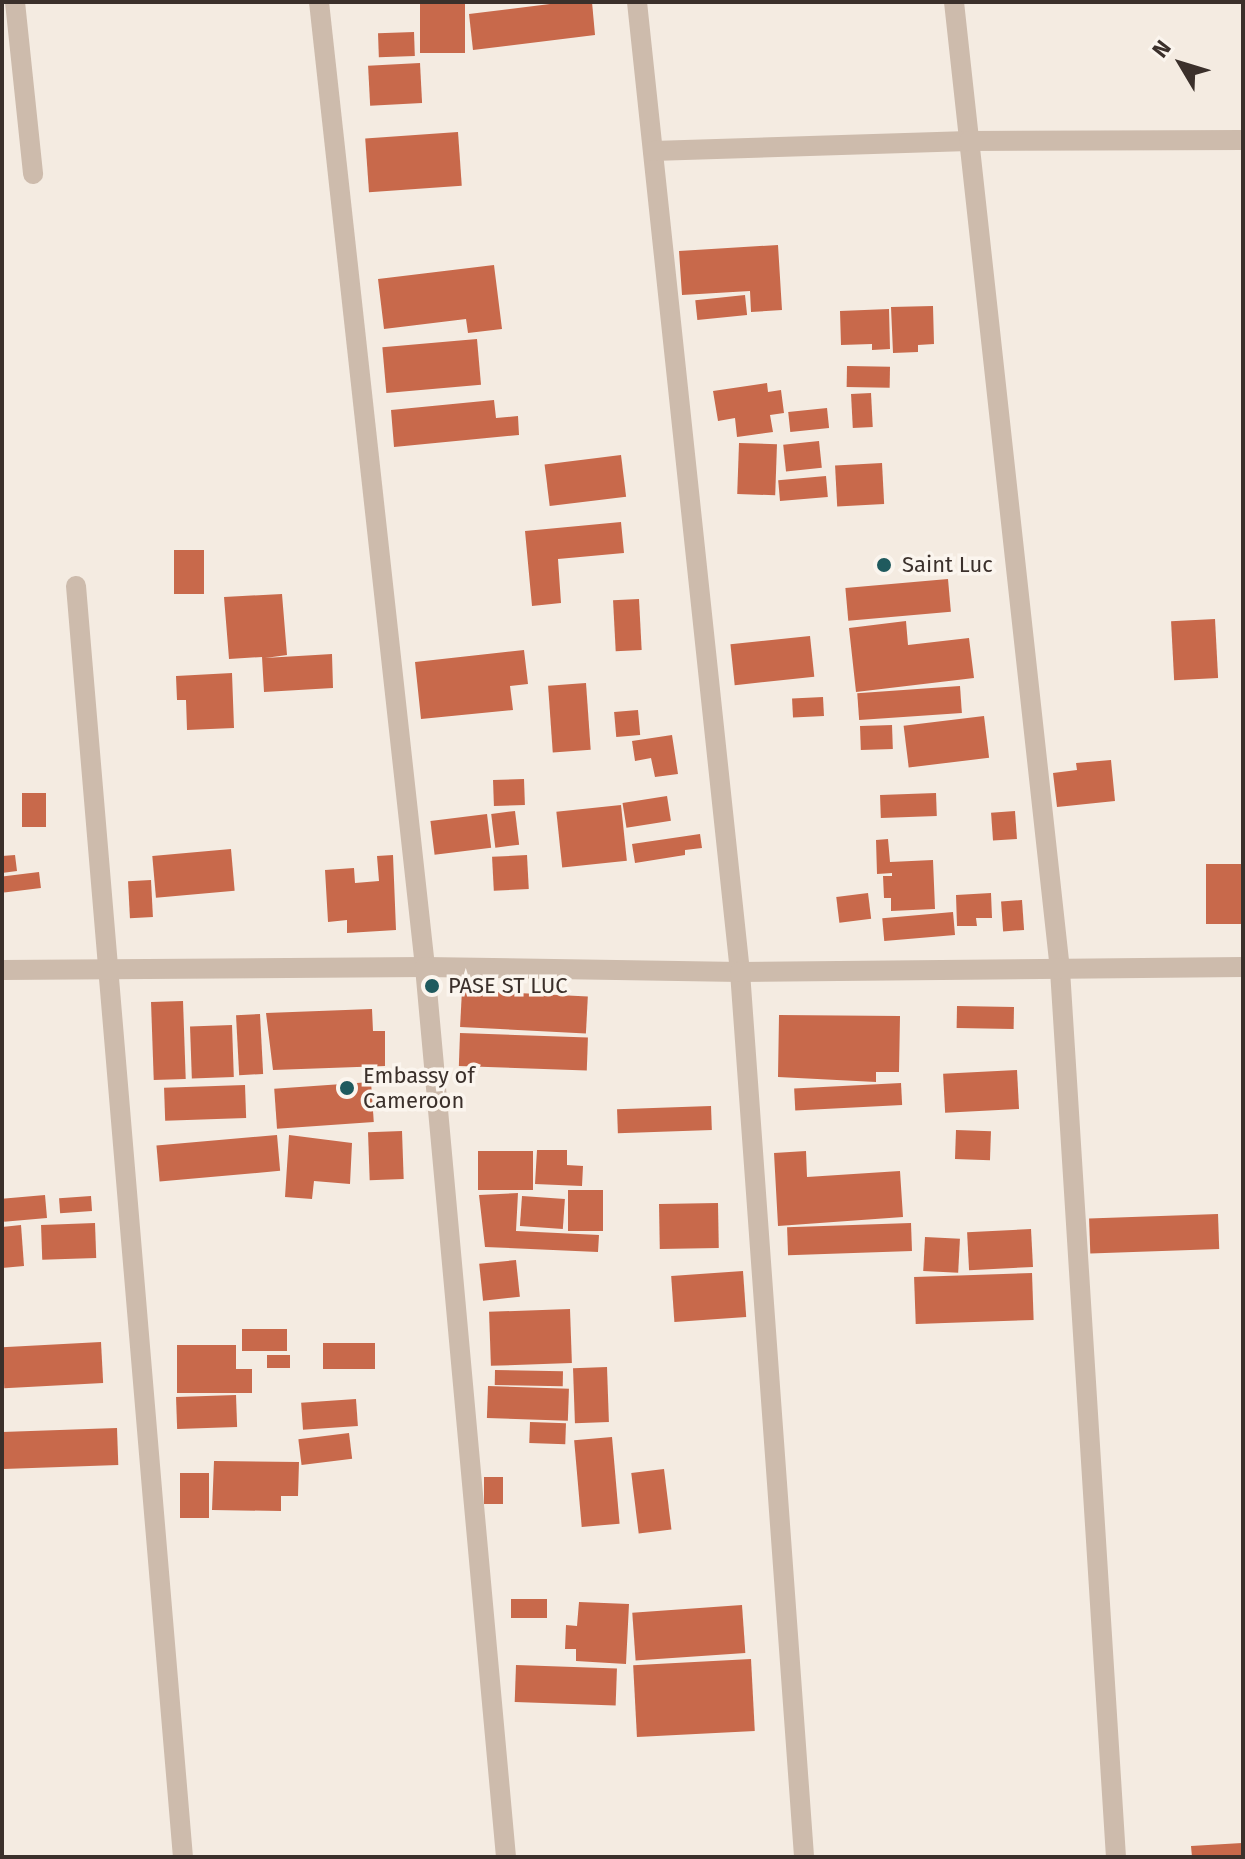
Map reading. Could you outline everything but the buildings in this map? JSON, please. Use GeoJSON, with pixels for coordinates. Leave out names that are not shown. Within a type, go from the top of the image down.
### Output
{"type":"FeatureCollection","features":[{"type":"Feature","properties":{"kind":"street"},"geometry":{"type":"LineString","coordinates":[[15,2],[33,174]]}},
{"type":"Feature","properties":{"kind":"street"},"geometry":{"type":"LineString","coordinates":[[319,2],[425,967],[506,1857]]}},
{"type":"Feature","properties":{"kind":"street"},"geometry":{"type":"LineString","coordinates":[[637,2],[740,972],[804,1857]]}},
{"type":"Feature","properties":{"kind":"street"},"geometry":{"type":"LineString","coordinates":[[954,2],[1060,970],[1116,1857]]}},
{"type":"Feature","properties":{"kind":"street"},"geometry":{"type":"LineString","coordinates":[[653,151],[969,141],[1243,140]]}},
{"type":"Feature","properties":{"kind":"street"},"geometry":{"type":"LineString","coordinates":[[76,586],[183,1857]]}},
{"type":"Feature","properties":{"kind":"street"},"geometry":{"type":"LineString","coordinates":[[2,970],[425,967],[740,972],[1243,967]]}},
{"type":"Feature","properties":{"kind":"place","name":"Saint Luc"},"geometry":{"type":"Point","coordinates":[884,565]}},
{"type":"Feature","properties":{"kind":"place","name":"PASE ST LUC"},"geometry":{"type":"Point","coordinates":[432,986]}},
{"type":"Feature","properties":{"kind":"place","name":"Embassy of Cameroon"},"geometry":{"type":"Point","coordinates":[347,1088]}}]}
